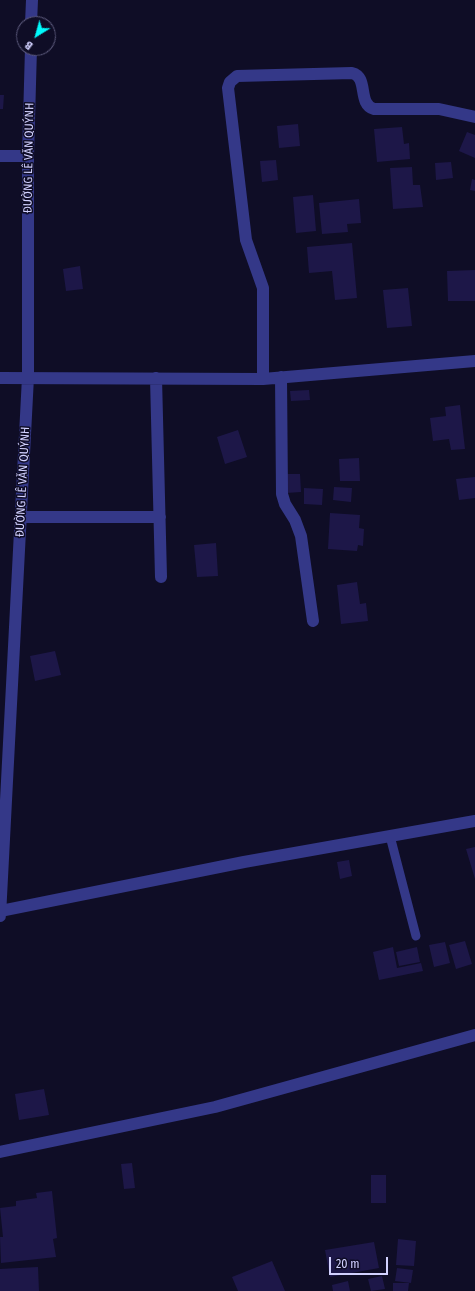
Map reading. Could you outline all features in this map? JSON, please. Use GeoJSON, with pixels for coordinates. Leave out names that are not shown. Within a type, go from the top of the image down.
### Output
{"type":"FeatureCollection","features":[{"type":"Feature","properties":{"kind":"street"},"geometry":{"type":"LineString","coordinates":[[31,16],[32,0]]}},
{"type":"Feature","properties":{"kind":"street","name":"ĐƯỜNG LÊ VĂN QUÝNH"},"geometry":{"type":"LineString","coordinates":[[0,916],[28,377],[28,156],[31,56]]}},
{"type":"Feature","properties":{"kind":"street"},"geometry":{"type":"LineString","coordinates":[[263,379],[263,292],[246,240],[228,88],[230,82],[237,76],[352,73],[360,78],[366,104],[370,108],[439,109],[475,117]]}},
{"type":"Feature","properties":{"kind":"street"},"geometry":{"type":"LineString","coordinates":[[0,156],[28,156]]}},
{"type":"Feature","properties":{"kind":"street"},"geometry":{"type":"LineString","coordinates":[[0,378],[263,379],[475,361]]}},
{"type":"Feature","properties":{"kind":"street"},"geometry":{"type":"LineString","coordinates":[[281,377],[282,494],[284,504],[294,520],[301,536],[313,621]]}},
{"type":"Feature","properties":{"kind":"street"},"geometry":{"type":"LineString","coordinates":[[156,378],[161,577]]}},
{"type":"Feature","properties":{"kind":"street"},"geometry":{"type":"LineString","coordinates":[[21,517],[160,517]]}},
{"type":"Feature","properties":{"kind":"street"},"geometry":{"type":"LineString","coordinates":[[0,911],[244,862],[475,821]]}},
{"type":"Feature","properties":{"kind":"street"},"geometry":{"type":"LineString","coordinates":[[0,1152],[215,1107],[475,1035]]}},
{"type":"Feature","properties":{"kind":"lane"},"geometry":{"type":"LineString","coordinates":[[390,836],[416,936]]}},
{"type":"Feature","properties":{"kind":"building"},"geometry":{"type":"Polygon","coordinates":[[[0,95],[4,95],[3,109],[0,109],[0,95]]]}},
{"type":"Feature","properties":{"kind":"building"},"geometry":{"type":"Polygon","coordinates":[[[298,124],[300,146],[279,148],[277,126],[298,124]]]}},
{"type":"Feature","properties":{"kind":"building"},"geometry":{"type":"Polygon","coordinates":[[[402,127],[404,144],[409,143],[410,159],[377,162],[374,129],[402,127]]]}},
{"type":"Feature","properties":{"kind":"building"},"geometry":{"type":"Polygon","coordinates":[[[467,132],[475,135],[475,158],[459,151],[467,132]]]}},
{"type":"Feature","properties":{"kind":"building"},"geometry":{"type":"Polygon","coordinates":[[[276,160],[278,180],[262,182],[260,161],[276,160]]]}},
{"type":"Feature","properties":{"kind":"building"},"geometry":{"type":"Polygon","coordinates":[[[451,162],[453,178],[436,180],[435,163],[451,162]]]}},
{"type":"Feature","properties":{"kind":"building"},"geometry":{"type":"Polygon","coordinates":[[[412,167],[413,185],[420,185],[423,207],[393,209],[390,168],[412,167]]]}},
{"type":"Feature","properties":{"kind":"building"},"geometry":{"type":"Polygon","coordinates":[[[472,179],[475,180],[475,191],[470,190],[472,179]]]}},
{"type":"Feature","properties":{"kind":"building"},"geometry":{"type":"Polygon","coordinates":[[[313,195],[316,231],[296,233],[293,197],[313,195]]]}},
{"type":"Feature","properties":{"kind":"building"},"geometry":{"type":"Polygon","coordinates":[[[359,199],[361,223],[347,224],[348,232],[322,234],[319,203],[359,199]]]}},
{"type":"Feature","properties":{"kind":"building"},"geometry":{"type":"Polygon","coordinates":[[[352,243],[357,298],[335,300],[332,271],[309,273],[307,247],[352,243]]]}},
{"type":"Feature","properties":{"kind":"building"},"geometry":{"type":"Polygon","coordinates":[[[80,266],[83,289],[66,291],[63,269],[80,266]]]}},
{"type":"Feature","properties":{"kind":"building"},"geometry":{"type":"Polygon","coordinates":[[[475,270],[475,301],[448,301],[447,271],[475,270]]]}},
{"type":"Feature","properties":{"kind":"building"},"geometry":{"type":"Polygon","coordinates":[[[408,288],[412,326],[387,328],[383,290],[408,288]]]}},
{"type":"Feature","properties":{"kind":"building"},"geometry":{"type":"Polygon","coordinates":[[[309,390],[310,400],[291,401],[290,391],[309,390]]]}},
{"type":"Feature","properties":{"kind":"building"},"geometry":{"type":"Polygon","coordinates":[[[460,405],[465,449],[451,450],[449,439],[433,441],[430,418],[446,416],[445,407],[460,405]]]}},
{"type":"Feature","properties":{"kind":"building"},"geometry":{"type":"Polygon","coordinates":[[[238,430],[247,457],[225,464],[217,437],[238,430]]]}},
{"type":"Feature","properties":{"kind":"building"},"geometry":{"type":"Polygon","coordinates":[[[359,458],[360,481],[340,481],[339,459],[359,458]]]}},
{"type":"Feature","properties":{"kind":"building"},"geometry":{"type":"Polygon","coordinates":[[[285,474],[300,474],[301,492],[286,493],[285,474]]]}},
{"type":"Feature","properties":{"kind":"building"},"geometry":{"type":"Polygon","coordinates":[[[475,477],[475,498],[459,500],[456,479],[475,477]]]}},
{"type":"Feature","properties":{"kind":"building"},"geometry":{"type":"Polygon","coordinates":[[[334,487],[352,488],[351,502],[333,500],[334,487]]]}},
{"type":"Feature","properties":{"kind":"building"},"geometry":{"type":"Polygon","coordinates":[[[304,488],[323,489],[322,505],[304,504],[304,488]]]}},
{"type":"Feature","properties":{"kind":"building"},"geometry":{"type":"Polygon","coordinates":[[[330,513],[360,515],[359,528],[364,529],[363,546],[358,545],[357,551],[328,549],[330,513]]]}},
{"type":"Feature","properties":{"kind":"building"},"geometry":{"type":"Polygon","coordinates":[[[216,543],[218,576],[197,577],[194,545],[216,543]]]}},
{"type":"Feature","properties":{"kind":"building"},"geometry":{"type":"Polygon","coordinates":[[[357,582],[360,604],[366,603],[368,621],[341,624],[337,585],[357,582]]]}},
{"type":"Feature","properties":{"kind":"building"},"geometry":{"type":"Polygon","coordinates":[[[55,651],[61,675],[35,681],[30,656],[55,651]]]}},
{"type":"Feature","properties":{"kind":"building"},"geometry":{"type":"Polygon","coordinates":[[[475,847],[475,879],[466,849],[475,847]]]}},
{"type":"Feature","properties":{"kind":"building"},"geometry":{"type":"Polygon","coordinates":[[[349,860],[352,876],[340,879],[337,862],[349,860]]]}},
{"type":"Feature","properties":{"kind":"building"},"geometry":{"type":"Polygon","coordinates":[[[465,941],[472,964],[456,969],[449,945],[465,941]]]}},
{"type":"Feature","properties":{"kind":"building"},"geometry":{"type":"Polygon","coordinates":[[[445,942],[450,963],[434,967],[429,945],[445,942]]]}},
{"type":"Feature","properties":{"kind":"building"},"geometry":{"type":"Polygon","coordinates":[[[393,947],[397,968],[421,963],[423,971],[379,980],[373,952],[393,947]]]}},
{"type":"Feature","properties":{"kind":"building"},"geometry":{"type":"Polygon","coordinates":[[[417,947],[420,962],[399,966],[396,952],[417,947]]]}},
{"type":"Feature","properties":{"kind":"building"},"geometry":{"type":"Polygon","coordinates":[[[44,1089],[49,1115],[19,1120],[15,1094],[44,1089]]]}},
{"type":"Feature","properties":{"kind":"building"},"geometry":{"type":"Polygon","coordinates":[[[132,1163],[135,1188],[124,1189],[121,1164],[132,1163]]]}},
{"type":"Feature","properties":{"kind":"building"},"geometry":{"type":"Polygon","coordinates":[[[371,1175],[386,1175],[386,1203],[371,1203],[371,1175]]]}},
{"type":"Feature","properties":{"kind":"building"},"geometry":{"type":"Polygon","coordinates":[[[52,1191],[57,1238],[53,1239],[56,1257],[1,1263],[0,1237],[3,1237],[0,1208],[16,1206],[16,1201],[37,1198],[36,1193],[52,1191]]]}},
{"type":"Feature","properties":{"kind":"building"},"geometry":{"type":"Polygon","coordinates":[[[398,1239],[416,1241],[414,1266],[396,1265],[398,1239]]]}},
{"type":"Feature","properties":{"kind":"building"},"geometry":{"type":"Polygon","coordinates":[[[374,1242],[379,1268],[330,1277],[325,1250],[374,1242]]]}},
{"type":"Feature","properties":{"kind":"building"},"geometry":{"type":"Polygon","coordinates":[[[272,1261],[285,1291],[238,1291],[232,1277],[272,1261]]]}},
{"type":"Feature","properties":{"kind":"building"},"geometry":{"type":"Polygon","coordinates":[[[38,1267],[39,1291],[0,1291],[0,1269],[38,1267]]]}},
{"type":"Feature","properties":{"kind":"building"},"geometry":{"type":"Polygon","coordinates":[[[397,1268],[413,1270],[411,1283],[395,1281],[397,1268]]]}},
{"type":"Feature","properties":{"kind":"building"},"geometry":{"type":"Polygon","coordinates":[[[382,1276],[385,1289],[371,1291],[368,1279],[382,1276]]]}},
{"type":"Feature","properties":{"kind":"building"},"geometry":{"type":"Polygon","coordinates":[[[348,1281],[350,1291],[333,1291],[332,1285],[348,1281]]]}},
{"type":"Feature","properties":{"kind":"building"},"geometry":{"type":"Polygon","coordinates":[[[393,1283],[409,1283],[408,1291],[393,1291],[393,1283]]]}}]}
